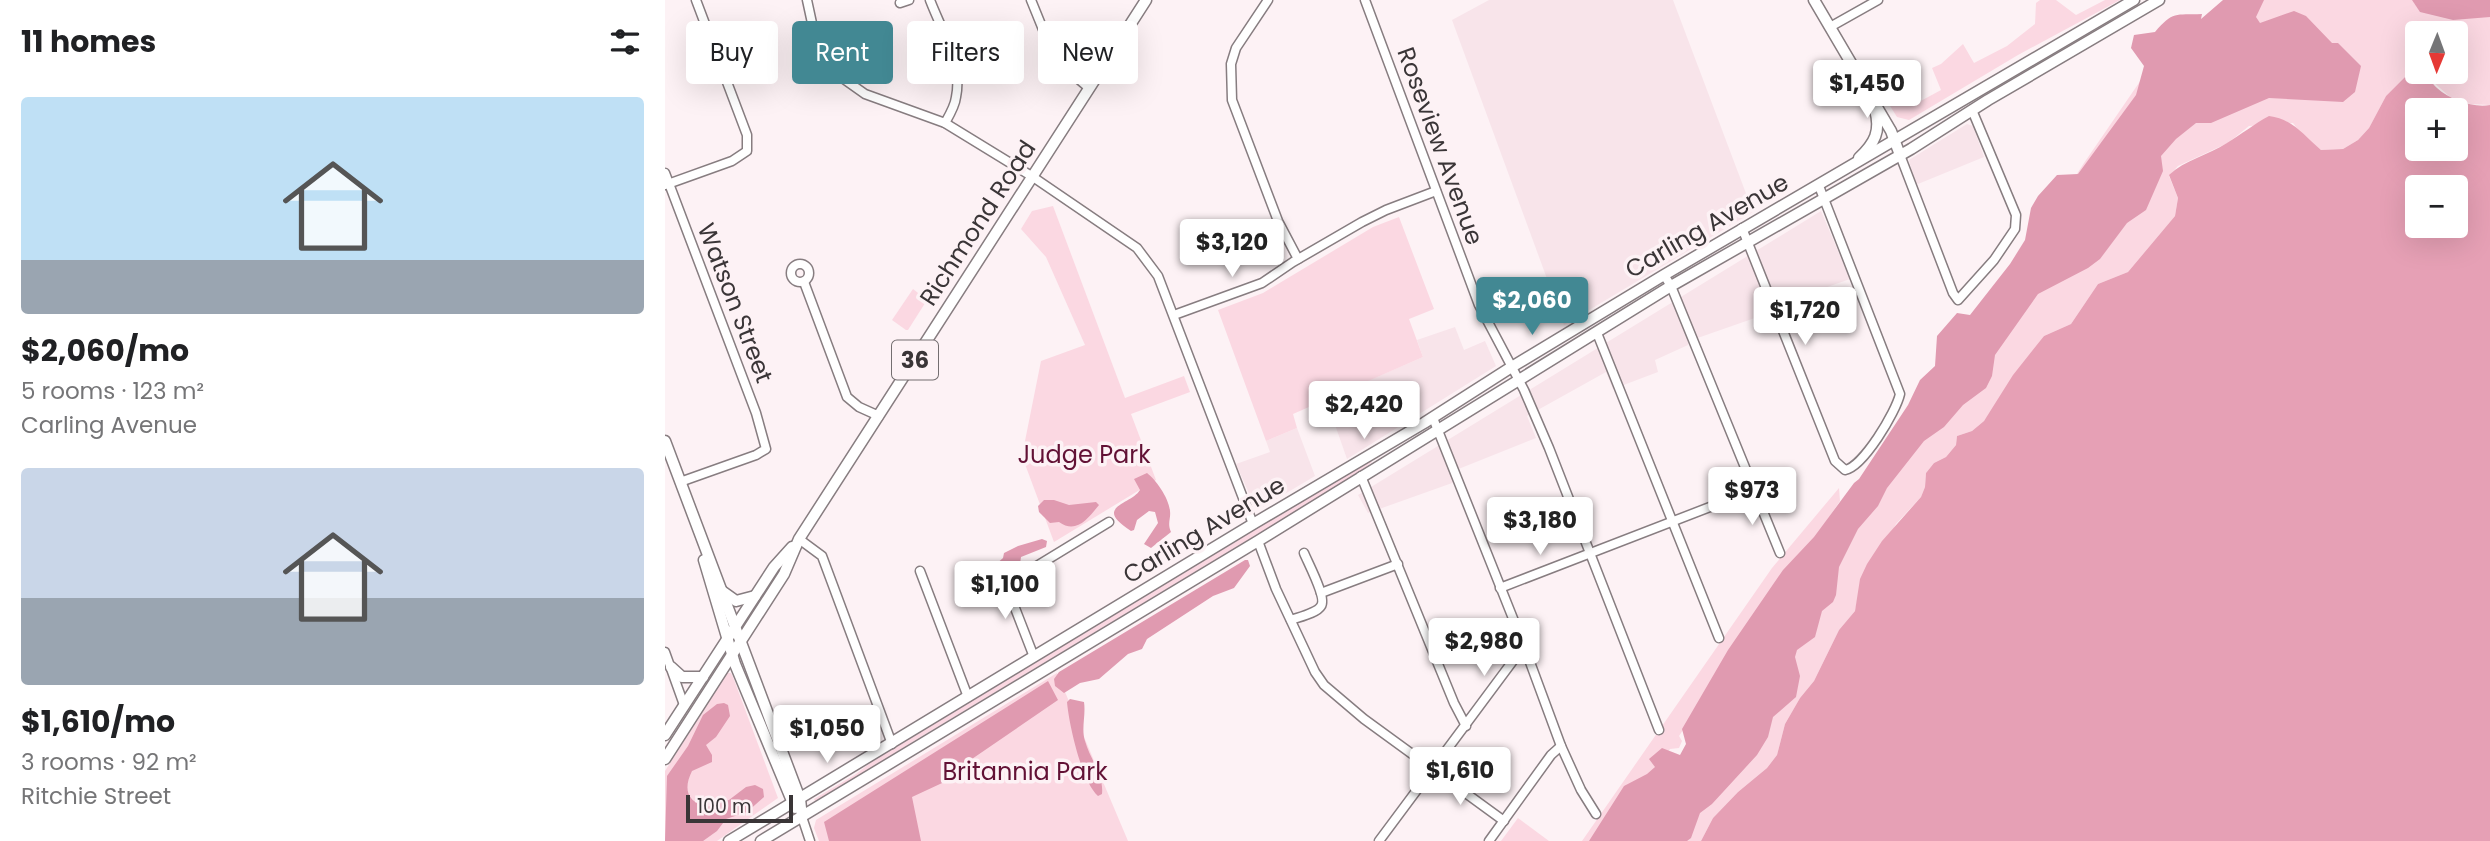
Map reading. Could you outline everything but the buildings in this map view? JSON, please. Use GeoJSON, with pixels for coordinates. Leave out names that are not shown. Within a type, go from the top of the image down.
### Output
{"type":"FeatureCollection","features":[{"type":"Feature","properties":{"kind":"main road","name":"Richmond Road"},"geometry":{"type":"LineString","coordinates":[[665,735],[775,567],[799,539],[1146,0]]}},
{"type":"Feature","properties":{"kind":"main road"},"geometry":{"type":"LineString","coordinates":[[1814,0],[1895,140],[1900,155]]}},
{"type":"Feature","properties":{"kind":"main road","name":"Carling Avenue"},"geometry":{"type":"LineString","coordinates":[[729,841],[1433,418],[1510,368],[1742,228],[1844,172],[2134,0]]}},
{"type":"Feature","properties":{"kind":"main road","name":"Carling Avenue"},"geometry":{"type":"LineString","coordinates":[[761,841],[1258,541],[1671,286],[1900,155],[2159,0]]}},
{"type":"Feature","properties":{"kind":"main road"},"geometry":{"type":"LineString","coordinates":[[2005,75],[2010,87]]}},
{"type":"Feature","properties":{"kind":"main road"},"geometry":{"type":"LineString","coordinates":[[1844,172],[1868,150],[1877,135],[1876,113],[1865,87]]}},
{"type":"Feature","properties":{"kind":"main road"},"geometry":{"type":"LineString","coordinates":[[665,441],[721,590],[795,802]]}},
{"type":"Feature","properties":{"kind":"main road"},"geometry":{"type":"LineString","coordinates":[[696,528],[710,586],[733,655],[802,817]]}},
{"type":"Feature","properties":{"kind":"main road","name":"Richmond Road"},"geometry":{"type":"LineString","coordinates":[[665,758],[784,574],[799,539]]}},
{"type":"Feature","properties":{"kind":"main road"},"geometry":{"type":"LineString","coordinates":[[721,590],[736,601],[756,595]]}},
{"type":"Feature","properties":{"kind":"main road"},"geometry":{"type":"LineString","coordinates":[[671,667],[682,677],[703,677]]}},
{"type":"Feature","properties":{"kind":"street"},"geometry":{"type":"LineString","coordinates":[[667,184],[732,161],[747,152],[747,135],[696,0]]}},
{"type":"Feature","properties":{"kind":"street"},"geometry":{"type":"LineString","coordinates":[[807,0],[815,37],[827,60],[841,77],[865,94],[945,123],[1033,177],[1137,248],[1158,276],[1253,524]]}},
{"type":"Feature","properties":{"kind":"street"},"geometry":{"type":"LineString","coordinates":[[900,3],[909,0]]}},
{"type":"Feature","properties":{"kind":"street"},"geometry":{"type":"LineString","coordinates":[[930,0],[955,65],[958,83],[956,100],[945,123]]}},
{"type":"Feature","properties":{"kind":"street"},"geometry":{"type":"LineString","coordinates":[[1031,0],[1055,59],[1089,88]]}},
{"type":"Feature","properties":{"kind":"street"},"geometry":{"type":"LineString","coordinates":[[1268,0],[1236,48],[1231,64],[1232,100],[1278,221],[1298,259]]}},
{"type":"Feature","properties":{"kind":"street","name":"Roseview Avenue"},"geometry":{"type":"LineString","coordinates":[[1365,0],[1479,305],[1549,448],[1658,730]]}},
{"type":"Feature","properties":{"kind":"street"},"geometry":{"type":"LineString","coordinates":[[1830,27],[1878,0]]}},
{"type":"Feature","properties":{"kind":"street"},"geometry":{"type":"LineString","coordinates":[[1900,155],[1958,300],[1994,260],[2015,229],[2015,215],[1972,110]]}},
{"type":"Feature","properties":{"kind":"street","name":"Watson Street"},"geometry":{"type":"LineString","coordinates":[[665,173],[756,413],[766,449],[757,455],[680,482]]}},
{"type":"Feature","properties":{"kind":"street"},"geometry":{"type":"LineString","coordinates":[[1742,228],[1838,466],[1845,470],[1850,469],[1862,458],[1894,411],[1900,394],[1819,186]]}},
{"type":"Feature","properties":{"kind":"street"},"geometry":{"type":"LineString","coordinates":[[1174,316],[1262,283],[1298,259],[1386,210],[1436,191]]}},
{"type":"Feature","properties":{"kind":"street"},"geometry":{"type":"LineString","coordinates":[[1664,275],[1671,286],[1780,553]]}},
{"type":"Feature","properties":{"kind":"street"},"geometry":{"type":"LineString","coordinates":[[804,282],[847,397],[859,407],[879,416]]}},
{"type":"Feature","properties":{"kind":"street"},"geometry":{"type":"LineString","coordinates":[[1597,332],[1719,638]]}},
{"type":"Feature","properties":{"kind":"street"},"geometry":{"type":"LineString","coordinates":[[1433,418],[1561,746],[1581,790],[1596,814]]}},
{"type":"Feature","properties":{"kind":"street"},"geometry":{"type":"LineString","coordinates":[[1361,476],[1454,704],[1466,726]]}},
{"type":"Feature","properties":{"kind":"street"},"geometry":{"type":"LineString","coordinates":[[1500,588],[1754,490]]}},
{"type":"Feature","properties":{"kind":"street"},"geometry":{"type":"LineString","coordinates":[[1034,657],[1008,590],[1009,583],[1109,522]]}},
{"type":"Feature","properties":{"kind":"street"},"geometry":{"type":"LineString","coordinates":[[799,539],[822,556],[892,744]]}},
{"type":"Feature","properties":{"kind":"street"},"geometry":{"type":"LineString","coordinates":[[1258,541],[1315,672],[1335,697],[1504,821]]}},
{"type":"Feature","properties":{"kind":"street"},"geometry":{"type":"LineString","coordinates":[[1291,621],[1320,608],[1323,603],[1304,553]]}},
{"type":"Feature","properties":{"kind":"street"},"geometry":{"type":"LineString","coordinates":[[1321,593],[1398,564]]}},
{"type":"Feature","properties":{"kind":"street"},"geometry":{"type":"LineString","coordinates":[[920,571],[968,697]]}},
{"type":"Feature","properties":{"kind":"street"},"geometry":{"type":"LineString","coordinates":[[1379,841],[1524,646]]}},
{"type":"Feature","properties":{"kind":"street"},"geometry":{"type":"LineString","coordinates":[[665,652],[684,705]]}},
{"type":"Feature","properties":{"kind":"street"},"geometry":{"type":"LineString","coordinates":[[1489,841],[1551,755],[1561,746]]}},
{"type":"Feature","properties":{"kind":"street"},"geometry":{"type":"LineString","coordinates":[[802,817],[810,841]]}},
{"type":"Feature","properties":{"kind":"shaded area"},"geometry":{"type":"Polygon","coordinates":[[[1489,0],[1673,0],[1753,212],[1564,325],[1452,20],[1489,0]]]}},
{"type":"Feature","properties":{"kind":"shaded area"},"geometry":{"type":"Polygon","coordinates":[[[2223,0],[2264,0],[2256,17],[2260,23],[2294,11],[2306,16],[2332,43],[2338,43],[2361,66],[2355,92],[2343,102],[2269,98],[2211,123],[2196,123],[2176,139],[2161,156],[2163,171],[2146,210],[2127,223],[2100,259],[2038,294],[1995,355],[1992,376],[1986,388],[1963,405],[1944,427],[1924,441],[1887,488],[1878,506],[1858,529],[1839,567],[1833,602],[1822,611],[1815,637],[1797,650],[1795,657],[1800,676],[1796,697],[1773,717],[1768,737],[1757,755],[1712,804],[1700,813],[1691,838],[1687,841],[1589,841],[1624,786],[1655,767],[1649,759],[1662,748],[1680,755],[1686,744],[1682,729],[1728,650],[1783,570],[1814,537],[1859,479],[1908,405],[1920,380],[1935,366],[1937,336],[1957,313],[1970,315],[2025,240],[2031,208],[2038,196],[2057,175],[2078,174],[2136,95],[2144,66],[2131,48],[2134,35],[2155,32],[2166,20],[2175,16],[2202,14],[2201,19],[2223,0]]]}},
{"type":"Feature","properties":{"kind":"shaded area"},"geometry":{"type":"Polygon","coordinates":[[[2412,0],[2490,0],[2490,17],[2453,20],[2420,12],[2412,0]]]}},
{"type":"Feature","properties":{"kind":"shaded area"},"geometry":{"type":"Polygon","coordinates":[[[2405,77],[2405,84],[2434,84],[2453,98],[2405,98],[2405,161],[2468,161],[2468,104],[2490,105],[2490,841],[1701,841],[1713,818],[1767,768],[1777,755],[1785,724],[1800,698],[1814,681],[1839,630],[1855,611],[1860,579],[1867,564],[1882,541],[1921,497],[1926,473],[1934,463],[1946,457],[1956,445],[1957,436],[1972,431],[1984,421],[2013,375],[2044,336],[2071,324],[2098,284],[2128,272],[2175,216],[2178,198],[2169,175],[2269,116],[2285,120],[2321,150],[2343,149],[2358,140],[2369,128],[2386,96],[2405,77]]]}},
{"type":"Feature","properties":{"kind":"shaded area"},"geometry":{"type":"Polygon","coordinates":[[[1967,124],[1973,126],[1984,157],[1918,184],[1914,181],[1909,160],[1967,124]]]}},
{"type":"Feature","properties":{"kind":"shaded area"},"geometry":{"type":"Polygon","coordinates":[[[1821,211],[1850,279],[1770,307],[1772,312],[1689,341],[1688,345],[1655,360],[1658,372],[1613,389],[1606,372],[1527,416],[1536,438],[1451,472],[1455,482],[1368,513],[1358,495],[1821,211]]]}},
{"type":"Feature","properties":{"kind":"shaded area"},"geometry":{"type":"Polygon","coordinates":[[[1455,327],[1464,350],[1485,341],[1496,366],[1347,459],[1326,399],[1423,357],[1417,340],[1455,327]]]}},
{"type":"Feature","properties":{"kind":"shaded area"},"geometry":{"type":"Polygon","coordinates":[[[1297,428],[1315,476],[1261,508],[1255,507],[1236,464],[1270,452],[1266,441],[1297,428]]]}},
{"type":"Feature","properties":{"kind":"shaded area"},"geometry":{"type":"Polygon","coordinates":[[[1147,473],[1165,495],[1169,506],[1171,532],[1151,548],[1144,544],[1158,523],[1155,512],[1149,511],[1137,520],[1134,530],[1131,531],[1120,523],[1114,511],[1140,490],[1134,479],[1147,473]]]}},
{"type":"Feature","properties":{"kind":"shaded area"},"geometry":{"type":"Polygon","coordinates":[[[1044,500],[1069,505],[1096,502],[1099,505],[1082,523],[1071,527],[1059,522],[1050,523],[1039,512],[1038,506],[1044,500]]]}},
{"type":"Feature","properties":{"kind":"shaded area"},"geometry":{"type":"Polygon","coordinates":[[[1042,539],[1047,541],[1046,547],[1021,557],[1020,564],[1008,573],[994,566],[1003,558],[1004,553],[1042,539]]]}},
{"type":"Feature","properties":{"kind":"shaded area"},"geometry":{"type":"Polygon","coordinates":[[[1248,560],[1250,566],[1234,588],[1213,596],[1147,639],[1142,649],[1128,654],[1099,679],[1080,683],[1064,693],[1055,686],[1054,679],[1059,672],[1248,560]]]}},
{"type":"Feature","properties":{"kind":"shaded area"},"geometry":{"type":"Polygon","coordinates":[[[1048,681],[1058,700],[969,761],[968,771],[912,797],[921,841],[829,841],[824,822],[1048,681]]]}},
{"type":"Feature","properties":{"kind":"shaded area"},"geometry":{"type":"Polygon","coordinates":[[[1070,699],[1084,702],[1084,736],[1102,787],[1102,794],[1098,796],[1087,779],[1077,752],[1068,712],[1067,702],[1070,699]]]}},
{"type":"Feature","properties":{"kind":"shaded area"},"geometry":{"type":"Polygon","coordinates":[[[717,704],[728,705],[730,716],[716,737],[706,745],[712,755],[712,762],[692,771],[688,784],[689,794],[695,802],[707,807],[729,800],[746,787],[755,785],[763,789],[764,797],[747,812],[726,819],[717,831],[703,841],[665,841],[667,776],[688,746],[703,715],[717,704]]]}},
{"type":"Feature","properties":{"kind":"green space"},"geometry":{"type":"Polygon","coordinates":[[[2040,0],[2056,0],[2076,15],[2105,0],[2120,0],[2018,55],[1909,120],[1897,117],[1880,90],[1889,86],[1902,103],[1917,103],[1941,90],[1932,68],[1941,64],[1963,44],[1974,63],[2007,46],[2035,24],[2036,3],[2040,0]]]}},
{"type":"Feature","properties":{"kind":"green space"},"geometry":{"type":"Polygon","coordinates":[[[2224,0],[2490,0],[2490,105],[2470,104],[2468,98],[2450,97],[2435,84],[2468,84],[2468,21],[2405,21],[2405,77],[2386,96],[2369,128],[2358,140],[2343,149],[2321,150],[2301,134],[2293,123],[2249,126],[2228,143],[2178,166],[2169,176],[2178,198],[2175,216],[2128,272],[2098,284],[2071,324],[2044,336],[1984,421],[1972,431],[1957,436],[1956,445],[1946,457],[1934,463],[1926,473],[1921,497],[1896,524],[1858,597],[1855,611],[1839,630],[1814,681],[1800,698],[1785,724],[1777,755],[1767,768],[1713,818],[1701,841],[1644,841],[2084,163],[2143,77],[2224,0]]]}},
{"type":"Feature","properties":{"kind":"green space","name":"Judge Park"},"geometry":{"type":"Polygon","coordinates":[[[1053,206],[1125,398],[1184,376],[1190,392],[1131,414],[1156,480],[1054,542],[1022,456],[1041,361],[1085,345],[1046,257],[1021,229],[1032,211],[1053,206]]]}},
{"type":"Feature","properties":{"kind":"green space"},"geometry":{"type":"Polygon","coordinates":[[[1399,217],[1434,309],[1409,319],[1423,357],[1293,414],[1297,428],[1266,441],[1218,310],[1263,293],[1373,227],[1399,217]]]}},
{"type":"Feature","properties":{"kind":"green space"},"geometry":{"type":"Polygon","coordinates":[[[913,289],[927,300],[906,330],[892,320],[913,289]]]}},
{"type":"Feature","properties":{"kind":"green space"},"geometry":{"type":"Polygon","coordinates":[[[1370,460],[1372,462],[1355,475],[815,801],[814,799],[856,774],[875,759],[1370,460]]]}},
{"type":"Feature","properties":{"kind":"green space"},"geometry":{"type":"Polygon","coordinates":[[[1839,488],[1840,501],[1679,736],[1682,741],[1679,748],[1670,749],[1607,841],[1582,841],[1772,568],[1839,488]]]}},
{"type":"Feature","properties":{"kind":"green space"},"geometry":{"type":"Polygon","coordinates":[[[727,673],[731,673],[733,677],[778,798],[717,841],[665,841],[665,771],[727,673]]]}},
{"type":"Feature","properties":{"kind":"green space","name":"Britannia Park"},"geometry":{"type":"Polygon","coordinates":[[[1057,673],[1128,841],[819,841],[814,828],[816,820],[1057,673]]]}},
{"type":"Feature","properties":{"kind":"green space"},"geometry":{"type":"Polygon","coordinates":[[[1518,818],[1549,841],[1501,841],[1518,818]]]}}]}
